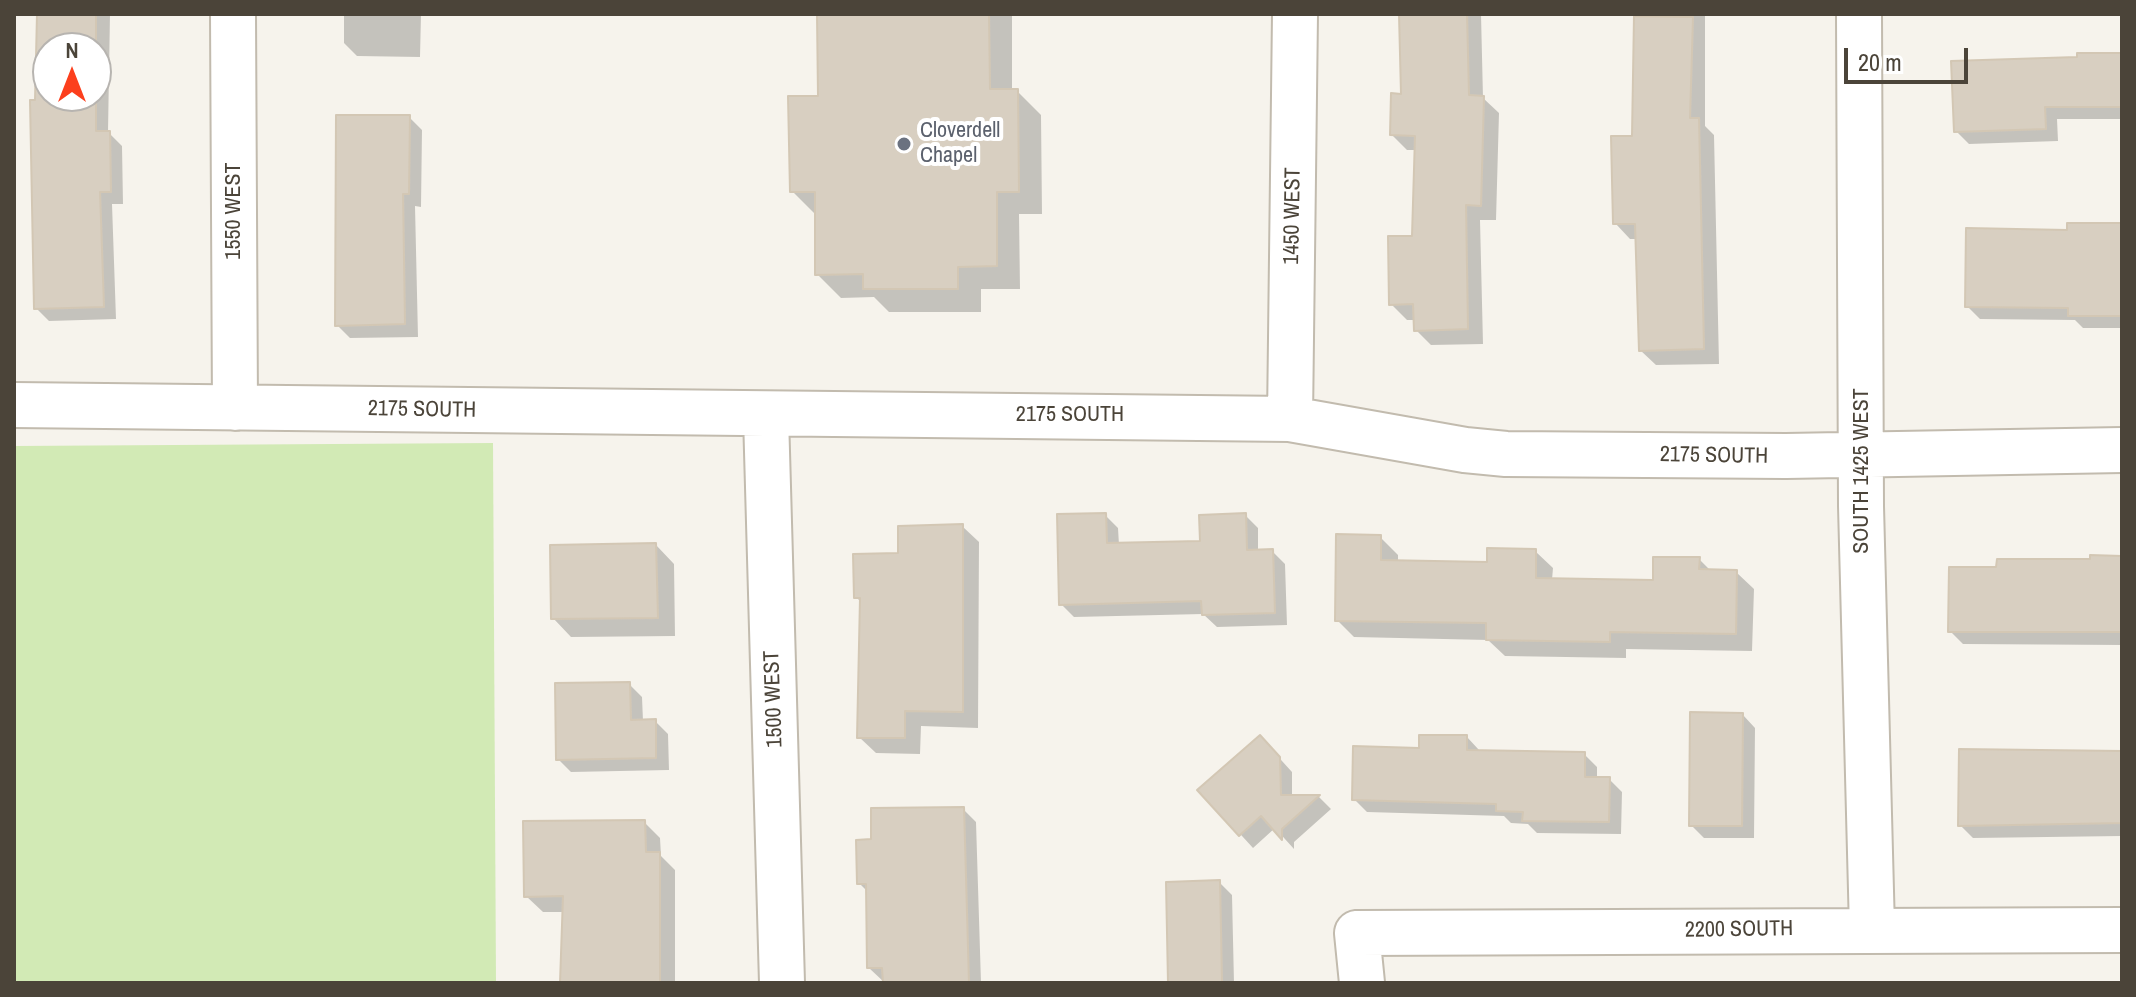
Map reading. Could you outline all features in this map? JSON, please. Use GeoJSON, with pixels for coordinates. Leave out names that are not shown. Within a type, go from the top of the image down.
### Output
{"type":"FeatureCollection","features":[{"type":"Feature","properties":{"kind":"street","name":"1550 WEST"},"geometry":{"type":"LineString","coordinates":[[233,14],[235,408]]}},
{"type":"Feature","properties":{"kind":"street","name":"1450 WEST"},"geometry":{"type":"LineString","coordinates":[[1290,419],[1295,14]]}},
{"type":"Feature","properties":{"kind":"street","name":"SOUTH 1425 WEST"},"geometry":{"type":"LineString","coordinates":[[1859,14],[1861,506],[1872,929]]}},
{"type":"Feature","properties":{"kind":"street","name":"2175 SOUTH"},"geometry":{"type":"LineString","coordinates":[[14,405],[766,416],[1124,414],[1290,419],[1465,450],[1506,454],[1863,456],[2122,450]]}},
{"type":"Feature","properties":{"kind":"street","name":"1500 WEST"},"geometry":{"type":"LineString","coordinates":[[766,416],[782,983]]}},
{"type":"Feature","properties":{"kind":"street","name":"2200 SOUTH"},"geometry":{"type":"LineString","coordinates":[[1362,983],[1357,933],[2122,930]]}},
{"type":"Feature","properties":{"kind":"green space"},"geometry":{"type":"Polygon","coordinates":[[[493,443],[496,983],[14,983],[14,446],[493,443]]]}},
{"type":"Feature","properties":{"kind":"building"},"geometry":{"type":"Polygon","coordinates":[[[37,14],[96,14],[96,32],[37,32],[37,14]]]}},
{"type":"Feature","properties":{"kind":"building","name":"Cloverdell Chapel"},"geometry":{"type":"Polygon","coordinates":[[[817,14],[989,14],[990,89],[1018,89],[1019,192],[997,192],[997,266],[958,267],[958,289],[863,289],[863,274],[815,275],[815,192],[790,192],[788,96],[818,96],[817,14]]]}},
{"type":"Feature","properties":{"kind":"building"},"geometry":{"type":"Polygon","coordinates":[[[1399,14],[1467,14],[1469,95],[1484,96],[1481,206],[1466,205],[1468,329],[1414,331],[1413,304],[1389,305],[1388,236],[1412,236],[1415,136],[1390,135],[1391,93],[1401,94],[1399,14]]]}},
{"type":"Feature","properties":{"kind":"building"},"geometry":{"type":"Polygon","coordinates":[[[1634,16],[1693,17],[1690,118],[1699,118],[1704,349],[1639,351],[1635,224],[1613,224],[1611,136],[1632,136],[1634,16]]]}},
{"type":"Feature","properties":{"kind":"building"},"geometry":{"type":"Polygon","coordinates":[[[2077,53],[2122,53],[2122,107],[2045,107],[2046,129],[1954,132],[1951,61],[2077,57],[2077,53]]]}},
{"type":"Feature","properties":{"kind":"building"},"geometry":{"type":"Polygon","coordinates":[[[30,100],[32,112],[96,112],[96,131],[110,131],[111,192],[100,192],[104,307],[34,309],[30,100]]]}},
{"type":"Feature","properties":{"kind":"building"},"geometry":{"type":"Polygon","coordinates":[[[336,115],[410,115],[409,194],[403,194],[405,324],[335,326],[336,115]]]}},
{"type":"Feature","properties":{"kind":"building"},"geometry":{"type":"Polygon","coordinates":[[[2067,223],[2122,223],[2122,316],[2068,316],[2068,308],[1965,307],[1966,228],[2067,230],[2067,223]]]}},
{"type":"Feature","properties":{"kind":"building"},"geometry":{"type":"Polygon","coordinates":[[[1106,513],[1107,543],[1200,541],[1199,515],[1246,513],[1247,550],[1273,549],[1275,613],[1202,615],[1201,601],[1059,605],[1057,514],[1106,513]]]}},
{"type":"Feature","properties":{"kind":"building"},"geometry":{"type":"Polygon","coordinates":[[[963,524],[963,712],[905,711],[905,738],[857,738],[860,598],[854,598],[853,554],[898,553],[898,526],[963,524]]]}},
{"type":"Feature","properties":{"kind":"building"},"geometry":{"type":"Polygon","coordinates":[[[1336,534],[1381,535],[1381,560],[1487,562],[1487,548],[1536,549],[1536,578],[1653,580],[1653,557],[1700,557],[1699,569],[1737,570],[1736,634],[1610,632],[1610,642],[1486,640],[1486,623],[1335,621],[1336,534]]]}},
{"type":"Feature","properties":{"kind":"building"},"geometry":{"type":"Polygon","coordinates":[[[656,543],[658,618],[551,619],[550,545],[656,543]]]}},
{"type":"Feature","properties":{"kind":"building"},"geometry":{"type":"Polygon","coordinates":[[[2090,555],[2122,556],[2122,632],[1948,632],[1949,567],[1996,567],[1997,559],[2090,559],[2090,555]]]}},
{"type":"Feature","properties":{"kind":"building"},"geometry":{"type":"Polygon","coordinates":[[[630,682],[631,720],[656,719],[656,758],[556,760],[555,683],[630,682]]]}},
{"type":"Feature","properties":{"kind":"building"},"geometry":{"type":"Polygon","coordinates":[[[1690,712],[1743,713],[1742,826],[1689,826],[1690,712]]]}},
{"type":"Feature","properties":{"kind":"building"},"geometry":{"type":"Polygon","coordinates":[[[1260,735],[1280,757],[1281,795],[1320,795],[1282,829],[1282,840],[1261,816],[1239,836],[1197,790],[1260,735]]]}},
{"type":"Feature","properties":{"kind":"building"},"geometry":{"type":"Polygon","coordinates":[[[1419,735],[1467,735],[1467,750],[1585,752],[1585,777],[1610,777],[1609,822],[1522,821],[1523,812],[1496,811],[1496,804],[1352,800],[1353,746],[1419,748],[1419,735]]]}},
{"type":"Feature","properties":{"kind":"building"},"geometry":{"type":"Polygon","coordinates":[[[1959,749],[2122,751],[2122,823],[1958,826],[1959,749]]]}},
{"type":"Feature","properties":{"kind":"building"},"geometry":{"type":"Polygon","coordinates":[[[964,807],[969,983],[883,983],[882,968],[867,968],[866,884],[857,884],[856,840],[871,839],[871,808],[964,807]]]}},
{"type":"Feature","properties":{"kind":"building"},"geometry":{"type":"Polygon","coordinates":[[[645,820],[646,852],[660,852],[660,983],[560,983],[563,896],[524,897],[523,821],[645,820]]]}},
{"type":"Feature","properties":{"kind":"building"},"geometry":{"type":"Polygon","coordinates":[[[1220,880],[1222,983],[1168,983],[1166,882],[1220,880]]]}},
{"type":"Feature","properties":{"kind":"place","name":"Cloverdell Chapel"},"geometry":{"type":"Point","coordinates":[904,144]}}]}
